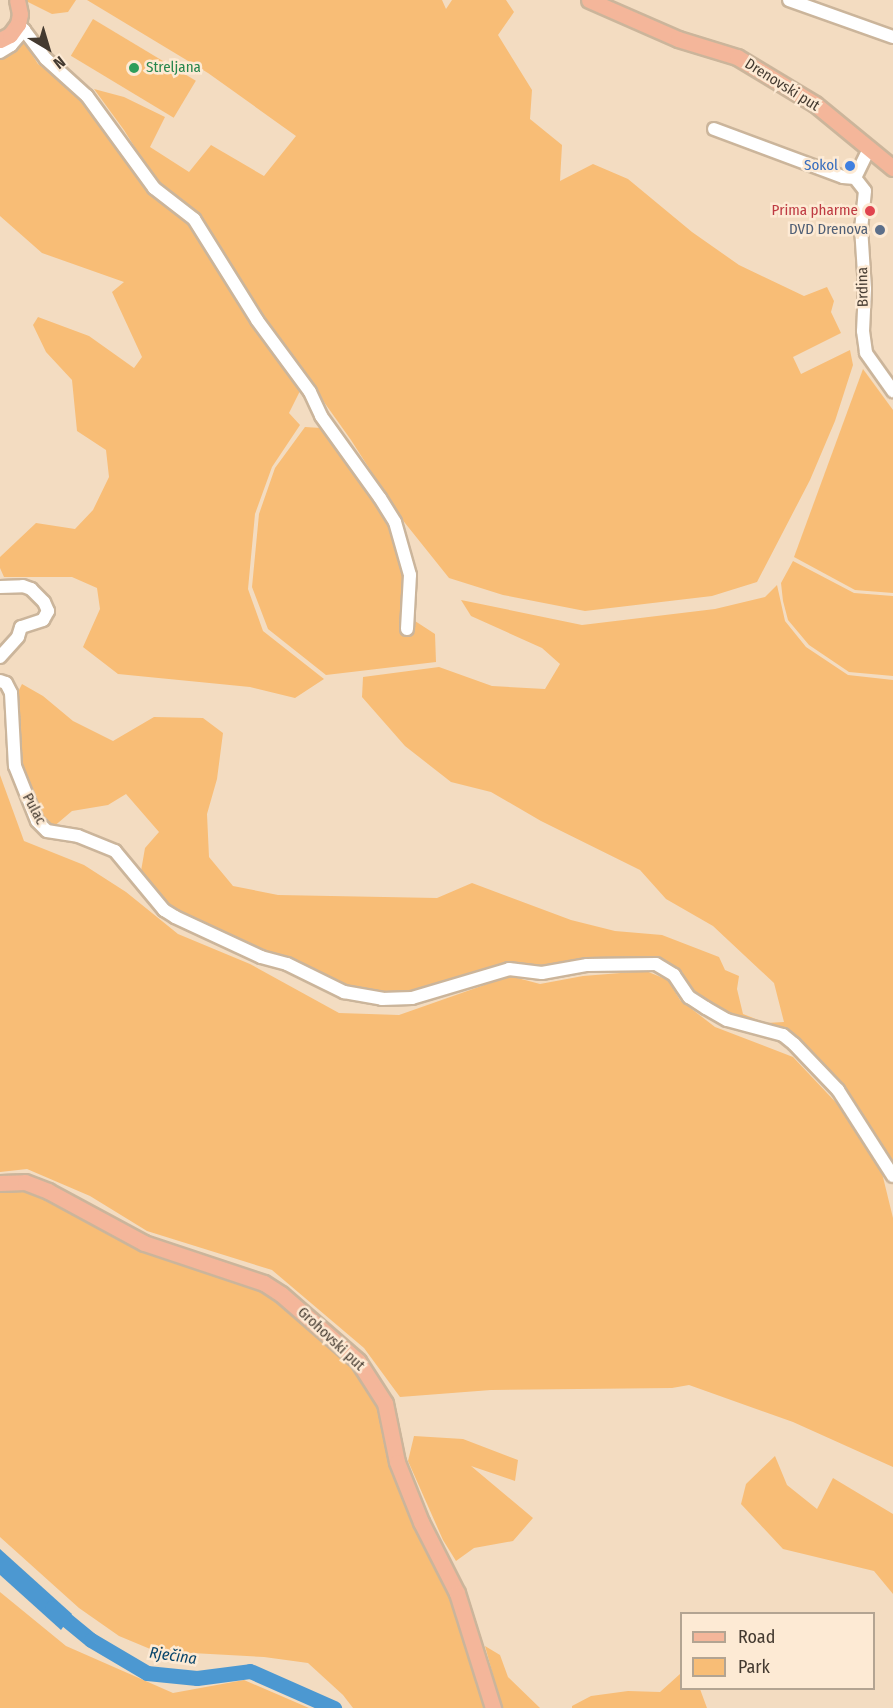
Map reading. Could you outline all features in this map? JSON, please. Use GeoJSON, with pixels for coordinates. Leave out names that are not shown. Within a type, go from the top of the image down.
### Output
{"type":"FeatureCollection","features":[{"type":"Feature","properties":{"kind":"main road"},"geometry":{"type":"LineString","coordinates":[[0,40],[21,27],[17,0]]}},
{"type":"Feature","properties":{"kind":"main road","name":"Drenovski put"},"geometry":{"type":"LineString","coordinates":[[589,0],[678,39],[738,57],[815,104],[893,168]]}},
{"type":"Feature","properties":{"kind":"main road","name":"Grohovski put"},"geometry":{"type":"LineString","coordinates":[[0,1183],[25,1182],[41,1188],[144,1243],[264,1283],[281,1294],[358,1361],[385,1403],[397,1462],[421,1522],[457,1593],[493,1708]]}},
{"type":"Feature","properties":{"kind":"street"},"geometry":{"type":"LineString","coordinates":[[789,0],[893,37]]}},
{"type":"Feature","properties":{"kind":"street"},"geometry":{"type":"LineString","coordinates":[[0,51],[11,45],[21,27],[46,59],[87,96],[154,188],[194,219],[257,320],[310,392],[321,416],[395,522],[410,575],[407,629]]}},
{"type":"Feature","properties":{"kind":"street"},"geometry":{"type":"LineString","coordinates":[[714,129],[843,177],[855,178],[869,149]]}},
{"type":"Feature","properties":{"kind":"street","name":"Brdina"},"geometry":{"type":"LineString","coordinates":[[855,178],[866,191],[861,227],[865,289],[863,331],[866,353],[890,383]]}},
{"type":"Feature","properties":{"kind":"street"},"geometry":{"type":"LineString","coordinates":[[0,587],[23,586],[31,589],[44,602],[48,611],[43,620],[21,627],[18,637],[0,657]]}},
{"type":"Feature","properties":{"kind":"street","name":"Pulac"},"geometry":{"type":"LineString","coordinates":[[0,681],[6,683],[11,693],[15,766],[37,821],[47,831],[78,836],[115,851],[164,910],[261,957],[287,964],[344,992],[382,999],[412,998],[509,969],[542,973],[587,965],[656,964],[674,975],[689,997],[706,1008],[727,1020],[783,1035],[794,1044],[838,1090],[893,1176]]}},
{"type":"Feature","properties":{"kind":"green space"},"geometry":{"type":"Polygon","coordinates":[[[24,0],[76,0],[68,12],[52,14],[24,0]]]}},
{"type":"Feature","properties":{"kind":"green space"},"geometry":{"type":"Polygon","coordinates":[[[87,0],[442,0],[446,9],[452,0],[506,0],[514,12],[498,35],[532,90],[530,119],[562,145],[560,181],[593,164],[628,179],[692,232],[739,265],[804,296],[827,287],[834,301],[831,312],[841,333],[793,357],[801,374],[850,350],[853,365],[835,421],[810,480],[757,582],[712,596],[585,611],[503,595],[449,578],[401,518],[351,440],[262,315],[198,213],[157,183],[124,130],[94,89],[124,97],[165,117],[150,147],[189,172],[211,145],[264,176],[296,136],[208,73],[87,0]]]}},
{"type":"Feature","properties":{"kind":"green space","name":"Streljana"},"geometry":{"type":"Polygon","coordinates":[[[93,19],[196,81],[174,118],[71,56],[93,19]]]}},
{"type":"Feature","properties":{"kind":"green space"},"geometry":{"type":"Polygon","coordinates":[[[22,39],[38,64],[85,97],[191,223],[301,389],[289,413],[300,425],[272,467],[255,514],[248,589],[263,631],[324,679],[295,698],[250,687],[118,674],[83,647],[100,609],[97,588],[72,577],[4,577],[0,568],[0,557],[36,523],[75,529],[93,510],[109,477],[106,450],[77,431],[72,380],[46,352],[33,325],[38,317],[89,336],[134,368],[142,357],[112,292],[124,282],[42,253],[0,216],[0,57],[22,39]]]}},
{"type":"Feature","properties":{"kind":"green space"},"geometry":{"type":"Polygon","coordinates":[[[863,369],[893,410],[893,593],[855,590],[794,557],[863,369]]]}},
{"type":"Feature","properties":{"kind":"green space"},"geometry":{"type":"Polygon","coordinates":[[[305,427],[321,428],[411,552],[416,580],[415,621],[435,634],[436,662],[326,675],[268,629],[252,587],[259,514],[275,468],[305,427]]]}},
{"type":"Feature","properties":{"kind":"green space"},"geometry":{"type":"Polygon","coordinates":[[[793,561],[854,593],[893,596],[893,676],[849,672],[809,645],[788,620],[783,601],[781,583],[793,561]]]}},
{"type":"Feature","properties":{"kind":"green space"},"geometry":{"type":"Polygon","coordinates":[[[777,585],[785,621],[806,647],[848,675],[893,680],[893,1168],[805,1048],[728,1017],[691,994],[674,969],[509,964],[410,993],[382,995],[355,991],[171,910],[141,871],[145,848],[159,832],[126,794],[108,805],[72,811],[52,828],[43,819],[21,765],[18,692],[22,684],[43,696],[73,721],[113,741],[154,717],[203,718],[223,733],[217,779],[207,814],[209,857],[233,886],[278,895],[437,898],[472,883],[571,920],[615,931],[662,935],[719,957],[725,970],[739,976],[737,989],[743,1014],[766,1023],[784,1022],[774,983],[713,926],[666,899],[640,870],[541,821],[491,792],[451,782],[405,746],[362,697],[363,677],[439,667],[492,686],[545,689],[560,664],[542,648],[471,616],[461,600],[582,625],[715,609],[765,597],[777,585]]]}},
{"type":"Feature","properties":{"kind":"green space"},"geometry":{"type":"Polygon","coordinates":[[[0,775],[24,841],[84,865],[126,892],[178,934],[250,964],[339,1013],[399,1015],[510,976],[540,984],[583,976],[646,971],[668,980],[680,1000],[715,1027],[793,1057],[843,1110],[882,1173],[893,1218],[893,1467],[793,1422],[689,1385],[672,1388],[491,1390],[400,1397],[364,1348],[272,1270],[147,1231],[90,1196],[27,1169],[0,1172],[0,775]]]}},
{"type":"Feature","properties":{"kind":"green space"},"geometry":{"type":"Polygon","coordinates":[[[0,1190],[16,1190],[41,1196],[142,1250],[262,1289],[354,1366],[382,1411],[390,1463],[401,1495],[451,1597],[487,1708],[353,1708],[343,1695],[308,1663],[264,1657],[155,1651],[119,1636],[79,1608],[0,1537],[0,1190]]]}},
{"type":"Feature","properties":{"kind":"green space"},"geometry":{"type":"Polygon","coordinates":[[[414,1436],[463,1439],[518,1460],[515,1481],[471,1466],[533,1518],[513,1541],[474,1548],[456,1561],[443,1540],[408,1461],[414,1436]]]}},
{"type":"Feature","properties":{"kind":"green space"},"geometry":{"type":"Polygon","coordinates":[[[775,1456],[787,1485],[817,1509],[833,1478],[893,1514],[893,1594],[874,1571],[783,1549],[741,1504],[746,1484],[775,1456]]]}},
{"type":"Feature","properties":{"kind":"green space"},"geometry":{"type":"Polygon","coordinates":[[[0,1592],[66,1646],[173,1693],[244,1680],[309,1708],[0,1708],[0,1592]]]}},
{"type":"Feature","properties":{"kind":"green space"},"geometry":{"type":"Polygon","coordinates":[[[485,1646],[500,1655],[508,1677],[540,1708],[502,1708],[485,1646]]]}},
{"type":"Feature","properties":{"kind":"green space"},"geometry":{"type":"Polygon","coordinates":[[[680,1674],[680,1690],[700,1690],[707,1708],[572,1708],[591,1696],[628,1691],[660,1692],[680,1674]]]}},
{"type":"Feature","properties":{"kind":"water"},"geometry":{"type":"Polygon","coordinates":[[[0,1549],[72,1614],[61,1630],[0,1575],[0,1549]]]}},
{"type":"Feature","properties":{"kind":"waterway","name":"Rječina"},"geometry":{"type":"LineString","coordinates":[[52,1608],[91,1640],[147,1673],[197,1678],[250,1671],[334,1708]]}},
{"type":"Feature","properties":{"kind":"place","name":"Streljana"},"geometry":{"type":"Point","coordinates":[134,68]}},
{"type":"Feature","properties":{"kind":"place","name":"Sokol"},"geometry":{"type":"Point","coordinates":[850,166]}},
{"type":"Feature","properties":{"kind":"place","name":"Prima pharme"},"geometry":{"type":"Point","coordinates":[870,211]}},
{"type":"Feature","properties":{"kind":"place","name":"DVD Drenova"},"geometry":{"type":"Point","coordinates":[880,230]}}]}
